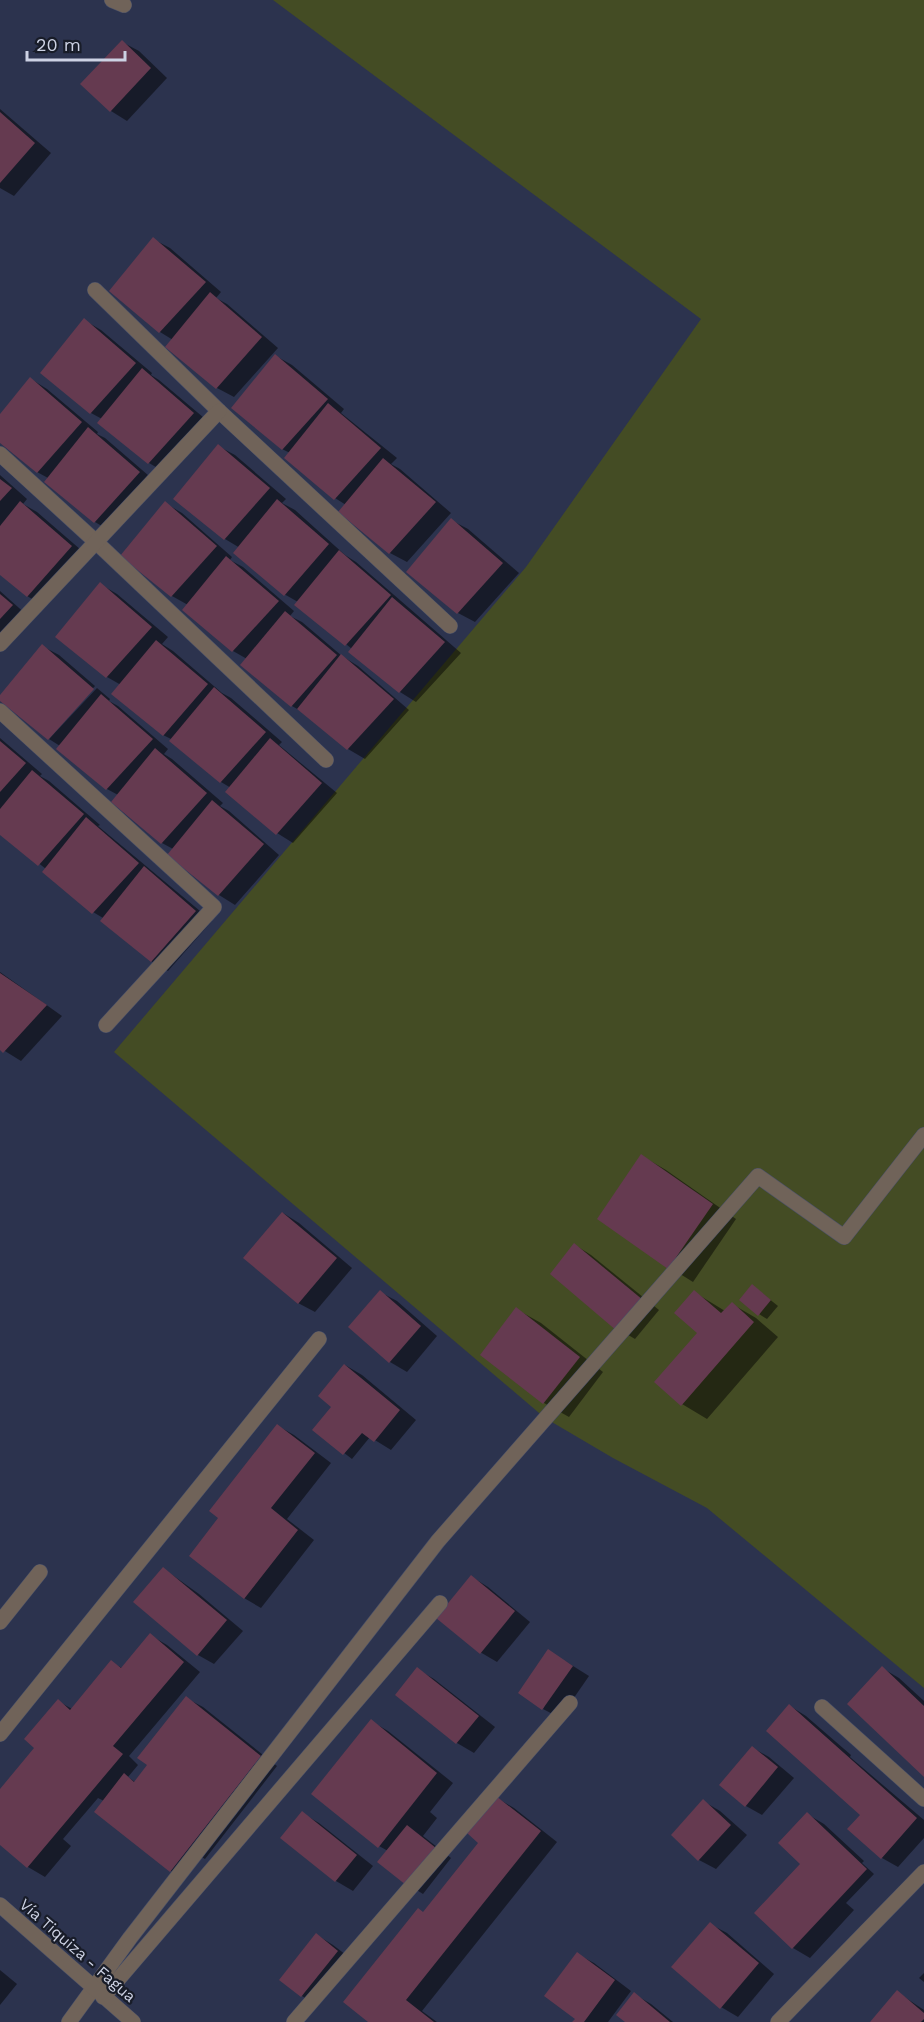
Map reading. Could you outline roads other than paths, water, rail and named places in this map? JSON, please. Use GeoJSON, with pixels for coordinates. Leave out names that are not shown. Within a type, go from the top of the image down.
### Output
{"type":"FeatureCollection","features":[{"type":"Feature","properties":{"kind":"street"},"geometry":{"type":"LineString","coordinates":[[95,290],[219,411],[450,626]]}},
{"type":"Feature","properties":{"kind":"street"},"geometry":{"type":"LineString","coordinates":[[0,644],[219,411]]}},
{"type":"Feature","properties":{"kind":"street"},"geometry":{"type":"LineString","coordinates":[[0,454],[326,760]]}},
{"type":"Feature","properties":{"kind":"street"},"geometry":{"type":"LineString","coordinates":[[0,711],[214,907],[106,1025]]}},
{"type":"Feature","properties":{"kind":"street"},"geometry":{"type":"LineString","coordinates":[[98,1992],[438,1541],[758,1176],[844,1237],[924,1135]]}},
{"type":"Feature","properties":{"kind":"street"},"geometry":{"type":"LineString","coordinates":[[0,1734],[319,1339]]}},
{"type":"Feature","properties":{"kind":"street"},"geometry":{"type":"LineString","coordinates":[[0,1622],[40,1572]]}},
{"type":"Feature","properties":{"kind":"street"},"geometry":{"type":"LineString","coordinates":[[69,2022],[98,1992],[440,1603]]}},
{"type":"Feature","properties":{"kind":"street"},"geometry":{"type":"LineString","coordinates":[[294,2022],[570,1703]]}},
{"type":"Feature","properties":{"kind":"street"},"geometry":{"type":"LineString","coordinates":[[822,1707],[924,1799]]}},
{"type":"Feature","properties":{"kind":"street"},"geometry":{"type":"LineString","coordinates":[[778,2022],[924,1872]]}},
{"type":"Feature","properties":{"kind":"street","name":"Vía Tiquiza - Fagua"},"geometry":{"type":"LineString","coordinates":[[0,1905],[133,2022]]}}]}
